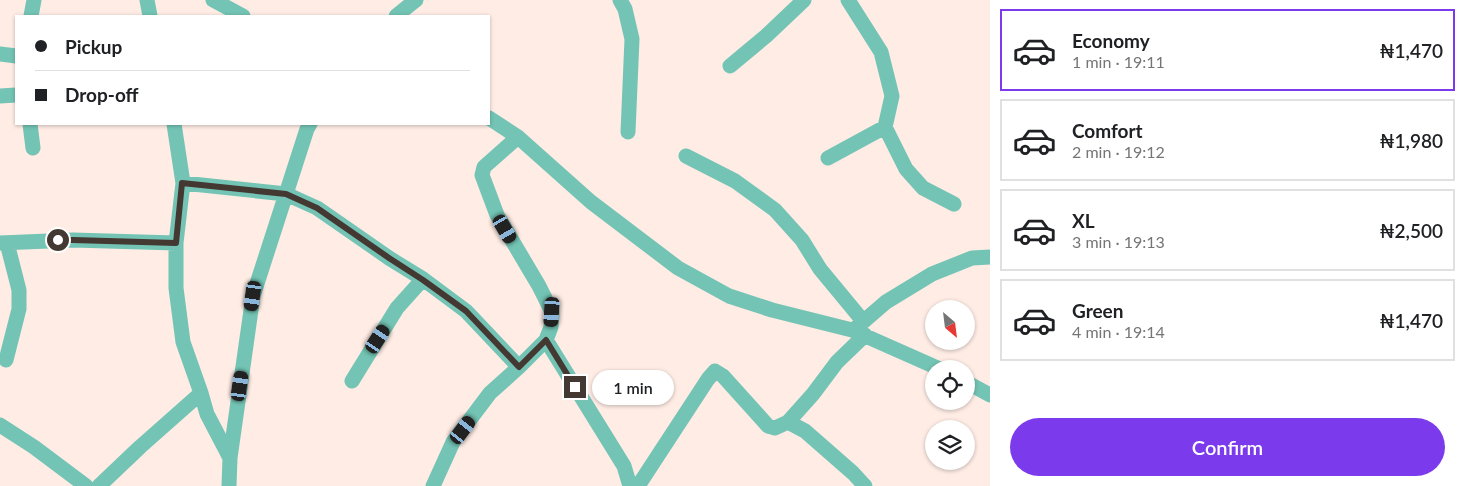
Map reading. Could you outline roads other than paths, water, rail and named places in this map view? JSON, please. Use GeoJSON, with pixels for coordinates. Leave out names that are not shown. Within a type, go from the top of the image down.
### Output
{"type":"FeatureCollection","features":[{"type":"Feature","properties":{"kind":"street"},"geometry":{"type":"LineString","coordinates":[[31,15],[34,0]]}},
{"type":"Feature","properties":{"kind":"street"},"geometry":{"type":"LineString","coordinates":[[146,0],[150,15]]}},
{"type":"Feature","properties":{"kind":"street"},"geometry":{"type":"LineString","coordinates":[[213,0],[241,15]]}},
{"type":"Feature","properties":{"kind":"street"},"geometry":{"type":"LineString","coordinates":[[397,15],[416,0]]}},
{"type":"Feature","properties":{"kind":"street"},"geometry":{"type":"LineString","coordinates":[[620,0],[625,9],[632,39],[628,132]]}},
{"type":"Feature","properties":{"kind":"street"},"geometry":{"type":"LineString","coordinates":[[730,66],[766,36],[804,0]]}},
{"type":"Feature","properties":{"kind":"street"},"geometry":{"type":"LineString","coordinates":[[848,0],[881,52],[892,96],[885,127],[906,169],[923,188],[954,204]]}},
{"type":"Feature","properties":{"kind":"street"},"geometry":{"type":"LineString","coordinates":[[0,54],[15,56]]}},
{"type":"Feature","properties":{"kind":"street"},"geometry":{"type":"LineString","coordinates":[[0,96],[15,95]]}},
{"type":"Feature","properties":{"kind":"street"},"geometry":{"type":"LineString","coordinates":[[490,119],[518,137],[591,202],[678,268],[729,296],[772,310],[860,329],[925,362]]}},
{"type":"Feature","properties":{"kind":"street"},"geometry":{"type":"LineString","coordinates":[[30,125],[33,148]]}},
{"type":"Feature","properties":{"kind":"street"},"geometry":{"type":"LineString","coordinates":[[174,125],[182,183],[176,243],[176,288],[183,342],[207,414],[230,458]]}},
{"type":"Feature","properties":{"kind":"street"},"geometry":{"type":"LineString","coordinates":[[230,486],[230,458],[253,296],[310,125]]}},
{"type":"Feature","properties":{"kind":"street"},"geometry":{"type":"LineString","coordinates":[[828,158],[885,127]]}},
{"type":"Feature","properties":{"kind":"street"},"geometry":{"type":"LineString","coordinates":[[433,486],[453,442],[490,393],[546,340],[551,327],[552,312],[539,286],[497,215],[482,175],[484,167],[518,137]]}},
{"type":"Feature","properties":{"kind":"street"},"geometry":{"type":"LineString","coordinates":[[686,156],[735,181],[775,210],[802,240],[860,329]]}},
{"type":"Feature","properties":{"kind":"street"},"geometry":{"type":"LineString","coordinates":[[182,183],[286,194],[317,208],[466,311],[519,367]]}},
{"type":"Feature","properties":{"kind":"street"},"geometry":{"type":"LineString","coordinates":[[6,360],[19,309],[19,290],[3,243],[73,240],[176,243]]}},
{"type":"Feature","properties":{"kind":"street"},"geometry":{"type":"LineString","coordinates":[[638,486],[715,371],[723,376],[768,426],[775,428],[788,422],[813,394],[860,329],[886,302],[932,274],[972,258],[990,257]]}},
{"type":"Feature","properties":{"kind":"street"},"geometry":{"type":"LineString","coordinates":[[352,381],[397,308],[423,280]]}},
{"type":"Feature","properties":{"kind":"street"},"geometry":{"type":"LineString","coordinates":[[546,340],[624,466],[630,486]]}},
{"type":"Feature","properties":{"kind":"street"},"geometry":{"type":"LineString","coordinates":[[975,386],[990,394]]}},
{"type":"Feature","properties":{"kind":"street"},"geometry":{"type":"LineString","coordinates":[[99,486],[201,394]]}},
{"type":"Feature","properties":{"kind":"street"},"geometry":{"type":"LineString","coordinates":[[788,422],[805,432],[853,473],[865,486]]}},
{"type":"Feature","properties":{"kind":"street"},"geometry":{"type":"LineString","coordinates":[[0,425],[82,485]]}}]}
